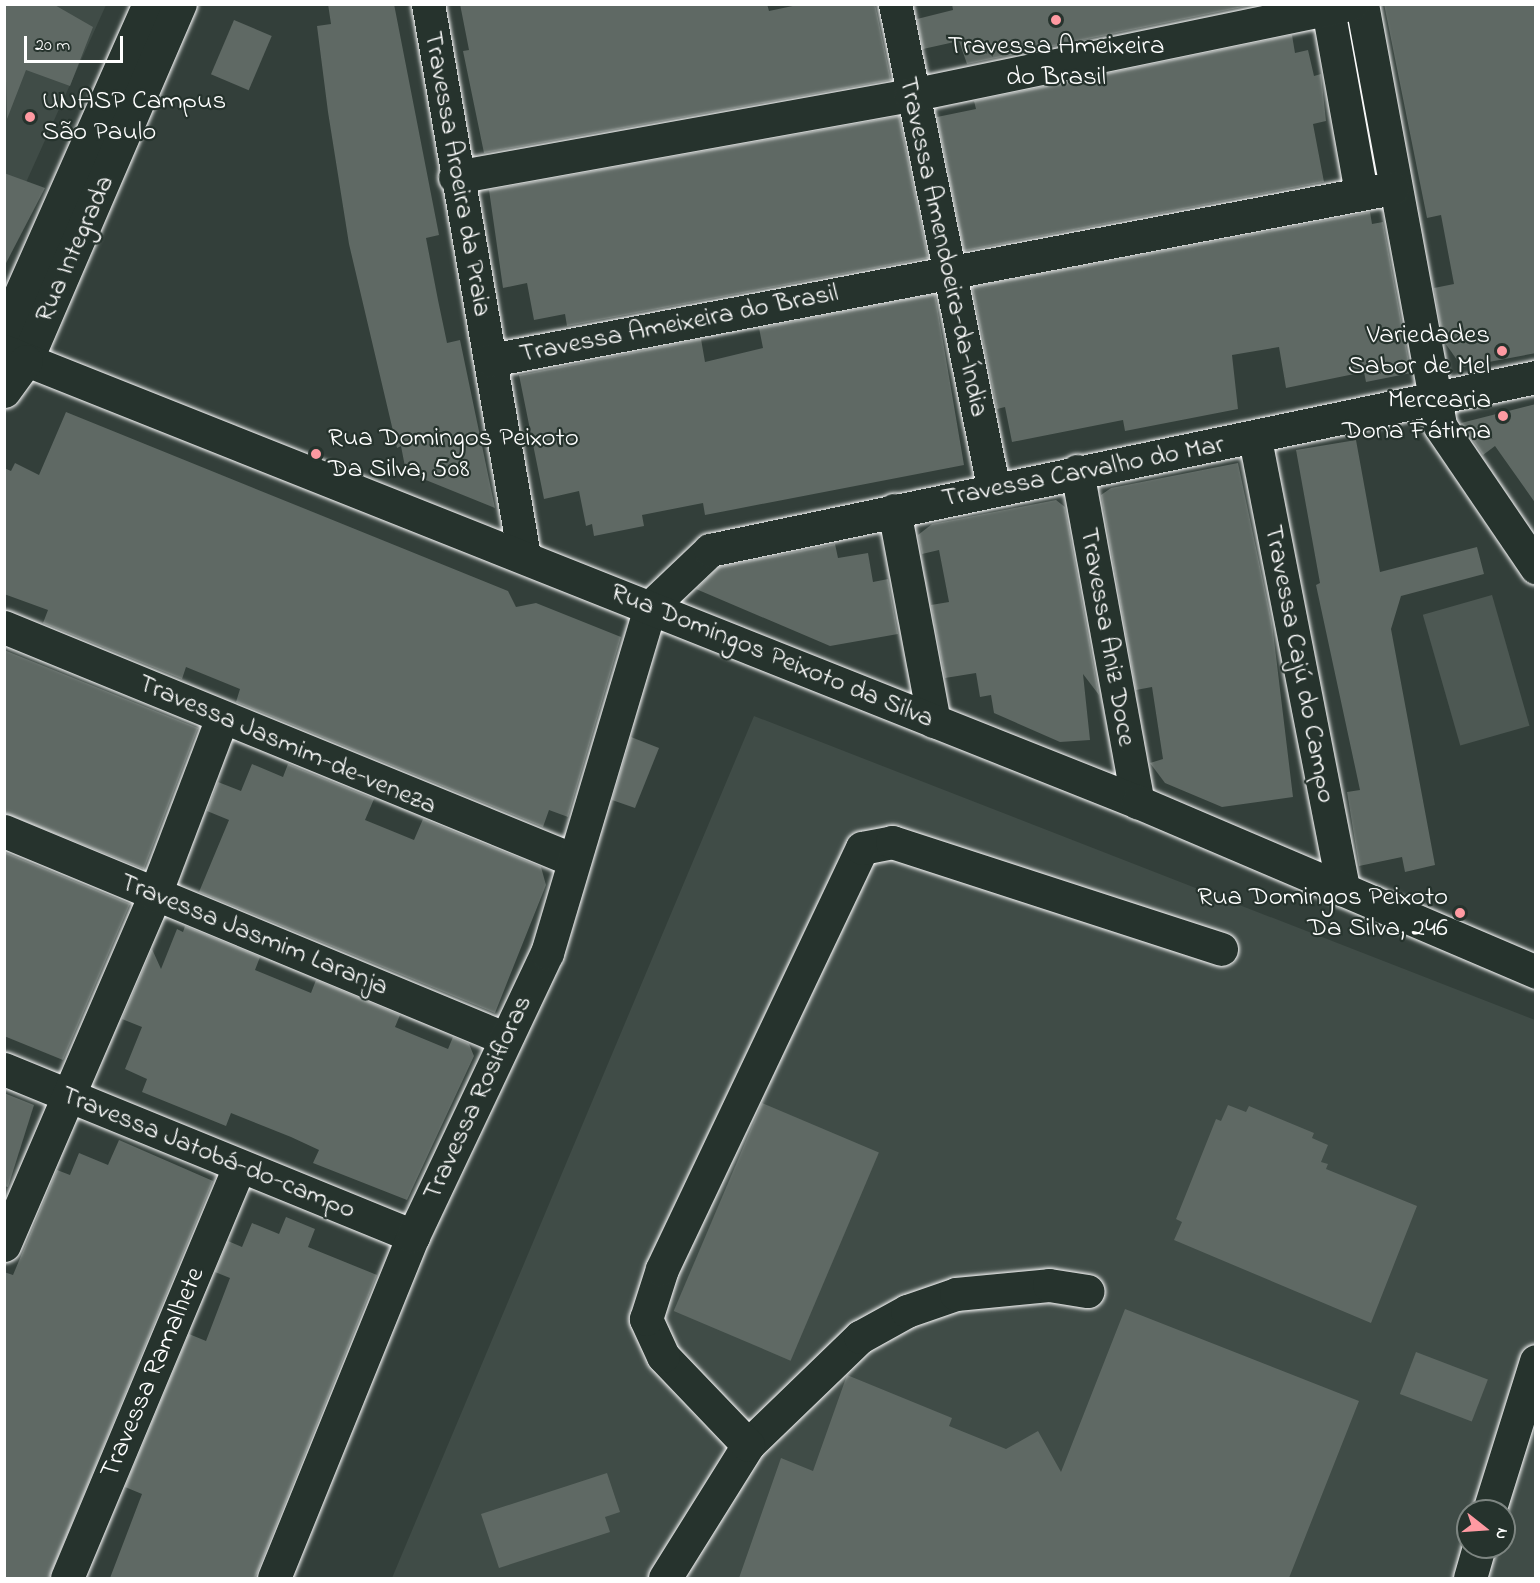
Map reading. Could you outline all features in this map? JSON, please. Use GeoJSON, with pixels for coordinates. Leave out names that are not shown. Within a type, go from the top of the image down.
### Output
{"type":"FeatureCollection","features":[{"type":"Feature","properties":{"kind":"street","name":"Rua Integrada"},"geometry":{"type":"LineString","coordinates":[[4,331],[149,4]]}},
{"type":"Feature","properties":{"kind":"street","name":"Rua Integrada"},"geometry":{"type":"LineString","coordinates":[[4,391],[15,356],[180,4]]}},
{"type":"Feature","properties":{"kind":"street","name":"Travessa Aroeira da Praia"},"geometry":{"type":"LineString","coordinates":[[428,4],[455,177],[491,360],[525,556]]}},
{"type":"Feature","properties":{"kind":"street","name":"Travessa Amendoeira-da-Índia"},"geometry":{"type":"LineString","coordinates":[[895,4],[947,273],[994,490]]}},
{"type":"Feature","properties":{"kind":"street"},"geometry":{"type":"LineString","coordinates":[[1362,4],[1377,191]]}},
{"type":"Feature","properties":{"kind":"street"},"geometry":{"type":"LineString","coordinates":[[455,177],[911,95],[1340,7],[1377,191],[1446,440],[1536,567]]}},
{"type":"Feature","properties":{"kind":"street","name":"Travessa Ameixeira do Brasil"},"geometry":{"type":"LineString","coordinates":[[491,360],[1377,191]]}},
{"type":"Feature","properties":{"kind":"street","name":"Rua Domingos Peixoto da Silva"},"geometry":{"type":"LineString","coordinates":[[15,356],[525,556],[1138,802],[1536,972]]}},
{"type":"Feature","properties":{"kind":"street","name":"Travessa Carvalho do Mar"},"geometry":{"type":"LineString","coordinates":[[650,607],[710,550],[1077,471],[1255,439],[1536,377]]}},
{"type":"Feature","properties":{"kind":"street","name":"Travessa Cajú do Campo"},"geometry":{"type":"LineString","coordinates":[[1255,439],[1343,889]]}},
{"type":"Feature","properties":{"kind":"street","name":"Travessa Aniz Doce"},"geometry":{"type":"LineString","coordinates":[[1077,471],[1138,802]]}},
{"type":"Feature","properties":{"kind":"street"},"geometry":{"type":"LineString","coordinates":[[894,510],[933,720]]}},
{"type":"Feature","properties":{"kind":"street","name":"Travessa Rosifloras"},"geometry":{"type":"LineString","coordinates":[[274,1578],[412,1236],[504,1038],[547,953],[571,859],[650,607]]}},
{"type":"Feature","properties":{"kind":"street","name":"Travessa Jasmim-de-veneza"},"geometry":{"type":"LineString","coordinates":[[4,627],[571,859]]}},
{"type":"Feature","properties":{"kind":"street"},"geometry":{"type":"LineString","coordinates":[[4,1245],[155,894],[222,718]]}},
{"type":"Feature","properties":{"kind":"street","name":"Travessa Jasmim Laranja"},"geometry":{"type":"LineString","coordinates":[[4,831],[504,1038]]}},
{"type":"Feature","properties":{"kind":"street"},"geometry":{"type":"LineString","coordinates":[[748,1445],[663,1356],[646,1319],[662,1269],[862,848],[892,842],[1221,949]]}},
{"type":"Feature","properties":{"kind":"street","name":"Travessa Jatobá-do-campo"},"geometry":{"type":"LineString","coordinates":[[4,1069],[412,1236]]}},
{"type":"Feature","properties":{"kind":"street","name":"Travessa Ramalhete"},"geometry":{"type":"LineString","coordinates":[[67,1578],[239,1167]]}},
{"type":"Feature","properties":{"kind":"street"},"geometry":{"type":"LineString","coordinates":[[665,1578],[748,1445],[860,1337],[907,1311],[956,1294],[1049,1285],[1088,1291]]}},
{"type":"Feature","properties":{"kind":"street"},"geometry":{"type":"LineString","coordinates":[[1493,1499],[1536,1361]]}},
{"type":"Feature","properties":{"kind":"street"},"geometry":{"type":"LineString","coordinates":[[1470,1578],[1476,1559]]}},
{"type":"Feature","properties":{"kind":"shaded area","name":"UNASP Campus São Paulo"},"geometry":{"type":"Polygon","coordinates":[[[5,5],[106,5],[5,229],[5,5]]]}},
{"type":"Feature","properties":{"kind":"shaded area"},"geometry":{"type":"Polygon","coordinates":[[[1492,595],[1529,726],[1460,746],[1423,615],[1492,595]]]}},
{"type":"Feature","properties":{"kind":"shaded area"},"geometry":{"type":"Polygon","coordinates":[[[754,716],[1535,1020],[1535,1578],[392,1578],[754,716]]]}},
{"type":"Feature","properties":{"kind":"building"},"geometry":{"type":"Polygon","coordinates":[[[4,4],[53,4],[93,27],[70,86],[26,70],[7,119],[4,4]]]}},
{"type":"Feature","properties":{"kind":"building"},"geometry":{"type":"Polygon","coordinates":[[[328,4],[394,4],[439,235],[426,238],[438,300],[447,343],[460,340],[495,508],[406,472],[401,446],[397,448],[349,244],[328,112],[317,26],[331,24],[328,4]]]}},
{"type":"Feature","properties":{"kind":"building"},"geometry":{"type":"Polygon","coordinates":[[[460,4],[767,4],[769,11],[802,4],[875,4],[891,80],[484,153],[463,51],[469,50],[460,4]]]}},
{"type":"Feature","properties":{"kind":"building"},"geometry":{"type":"Polygon","coordinates":[[[952,4],[1257,4],[967,64],[959,41],[923,49],[917,19],[953,10],[952,4]]]}},
{"type":"Feature","properties":{"kind":"building"},"geometry":{"type":"Polygon","coordinates":[[[1384,4],[1536,4],[1536,353],[1462,367],[1443,340],[1434,288],[1454,284],[1441,215],[1427,218],[1384,4]]]}},
{"type":"Feature","properties":{"kind":"building"},"geometry":{"type":"Polygon","coordinates":[[[234,20],[272,36],[249,90],[211,74],[234,20]]]}},
{"type":"Feature","properties":{"kind":"building"},"geometry":{"type":"Polygon","coordinates":[[[1292,35],[1295,53],[1308,50],[1314,76],[1321,74],[1326,121],[1313,124],[1324,182],[964,251],[937,117],[976,109],[974,101],[1292,35]]]}},
{"type":"Feature","properties":{"kind":"building"},"geometry":{"type":"Polygon","coordinates":[[[899,116],[928,258],[567,326],[565,314],[534,320],[527,283],[503,288],[489,190],[899,116]]]}},
{"type":"Feature","properties":{"kind":"building"},"geometry":{"type":"Polygon","coordinates":[[[4,173],[45,188],[4,267],[4,173]]]}},
{"type":"Feature","properties":{"kind":"building"},"geometry":{"type":"Polygon","coordinates":[[[1370,212],[1372,224],[1383,222],[1411,373],[1366,382],[1364,372],[1286,388],[1279,347],[1232,355],[1238,409],[1125,431],[1123,420],[1012,442],[1005,407],[997,409],[972,287],[1370,212]]]}},
{"type":"Feature","properties":{"kind":"building"},"geometry":{"type":"Polygon","coordinates":[[[935,294],[964,465],[705,515],[703,503],[642,515],[644,526],[594,536],[592,524],[586,526],[579,491],[544,499],[519,375],[701,339],[705,362],[763,348],[759,328],[935,294]]]}},
{"type":"Feature","properties":{"kind":"building"},"geometry":{"type":"Polygon","coordinates":[[[1536,404],[1536,504],[1495,446],[1483,455],[1461,423],[1536,404]]]}},
{"type":"Feature","properties":{"kind":"building"},"geometry":{"type":"Polygon","coordinates":[[[66,412],[508,591],[516,607],[536,603],[621,637],[568,817],[549,810],[543,827],[236,702],[240,689],[186,667],[182,679],[43,623],[48,610],[4,594],[4,468],[11,471],[15,463],[39,475],[66,412]]]}},
{"type":"Feature","properties":{"kind":"building"},"geometry":{"type":"Polygon","coordinates":[[[1356,440],[1380,572],[1477,547],[1484,574],[1401,596],[1391,629],[1435,865],[1405,872],[1402,857],[1359,866],[1347,792],[1360,790],[1316,585],[1320,583],[1296,450],[1356,440]]]}},
{"type":"Feature","properties":{"kind":"building"},"geometry":{"type":"Polygon","coordinates":[[[1238,463],[1272,623],[1293,797],[1222,807],[1165,783],[1150,763],[1163,759],[1152,687],[1136,690],[1101,495],[1111,488],[1238,463]]]}},
{"type":"Feature","properties":{"kind":"building"},"geometry":{"type":"Polygon","coordinates":[[[1056,500],[1065,507],[1099,695],[1083,674],[1090,740],[1060,742],[994,713],[991,695],[980,697],[976,673],[945,678],[931,605],[949,602],[939,550],[922,554],[918,535],[932,524],[1056,500]]]}},
{"type":"Feature","properties":{"kind":"building"},"geometry":{"type":"Polygon","coordinates":[[[835,544],[838,558],[868,553],[873,582],[888,579],[898,634],[830,646],[696,589],[719,567],[835,544]]]}},
{"type":"Feature","properties":{"kind":"building"},"geometry":{"type":"Polygon","coordinates":[[[4,650],[198,728],[144,869],[4,813],[4,650]]]}},
{"type":"Feature","properties":{"kind":"building"},"geometry":{"type":"Polygon","coordinates":[[[631,737],[659,748],[635,808],[612,800],[631,737]]]}},
{"type":"Feature","properties":{"kind":"building"},"geometry":{"type":"Polygon","coordinates":[[[252,764],[283,777],[288,764],[374,799],[365,820],[414,840],[423,819],[541,867],[546,885],[495,1013],[199,892],[229,820],[207,811],[218,782],[241,791],[252,764]]]}},
{"type":"Feature","properties":{"kind":"building"},"geometry":{"type":"Polygon","coordinates":[[[4,852],[130,904],[63,1060],[4,1036],[4,852]]]}},
{"type":"Feature","properties":{"kind":"building"},"geometry":{"type":"Polygon","coordinates":[[[185,926],[260,957],[255,970],[311,993],[316,980],[400,1015],[395,1027],[448,1049],[453,1037],[469,1044],[474,1056],[407,1200],[313,1163],[319,1150],[291,1137],[231,1113],[226,1126],[142,1092],[147,1079],[125,1069],[142,1027],[122,1019],[152,949],[161,969],[177,929],[183,932],[185,926]]]}},
{"type":"Feature","properties":{"kind":"building"},"geometry":{"type":"Polygon","coordinates":[[[4,1093],[34,1105],[8,1187],[4,1186],[4,1093]]]}},
{"type":"Feature","properties":{"kind":"building"},"geometry":{"type":"Polygon","coordinates":[[[762,1103],[879,1153],[791,1361],[674,1311],[762,1103]]]}},
{"type":"Feature","properties":{"kind":"building"},"geometry":{"type":"Polygon","coordinates":[[[1228,1105],[1246,1112],[1249,1106],[1314,1133],[1312,1138],[1328,1145],[1321,1162],[1328,1164],[1326,1169],[1417,1206],[1371,1323],[1174,1240],[1182,1222],[1176,1219],[1216,1119],[1221,1121],[1228,1105]]]}},
{"type":"Feature","properties":{"kind":"building"},"geometry":{"type":"Polygon","coordinates":[[[119,1140],[213,1181],[49,1578],[4,1578],[4,1272],[13,1275],[57,1170],[70,1175],[79,1153],[108,1165],[119,1140]]]}},
{"type":"Feature","properties":{"kind":"building"},"geometry":{"type":"Polygon","coordinates":[[[286,1217],[315,1229],[308,1247],[377,1275],[255,1578],[110,1578],[142,1494],[125,1487],[189,1334],[206,1341],[230,1278],[215,1272],[228,1241],[242,1247],[252,1223],[279,1234],[286,1217]]]}},
{"type":"Feature","properties":{"kind":"building"},"geometry":{"type":"Polygon","coordinates":[[[1125,1309],[1359,1401],[1289,1578],[739,1578],[781,1458],[813,1471],[847,1375],[952,1418],[949,1426],[1006,1449],[1038,1431],[1061,1472],[1125,1309]]]}},
{"type":"Feature","properties":{"kind":"building"},"geometry":{"type":"Polygon","coordinates":[[[1416,1352],[1488,1380],[1472,1422],[1400,1394],[1416,1352]]]}},
{"type":"Feature","properties":{"kind":"building"},"geometry":{"type":"Polygon","coordinates":[[[607,1473],[620,1512],[605,1517],[610,1532],[499,1568],[481,1514],[607,1473]]]}},
{"type":"Feature","properties":{"kind":"place","name":"Travessa Ameixeira do Brasil"},"geometry":{"type":"Point","coordinates":[1056,20]}},
{"type":"Feature","properties":{"kind":"place","name":"UNASP Campus São Paulo"},"geometry":{"type":"Point","coordinates":[30,117]}},
{"type":"Feature","properties":{"kind":"place","name":"Variedades Sabor de Mel"},"geometry":{"type":"Point","coordinates":[1502,351]}},
{"type":"Feature","properties":{"kind":"place","name":"Mercearia Dona Fátima"},"geometry":{"type":"Point","coordinates":[1503,416]}},
{"type":"Feature","properties":{"kind":"place","name":"Rua Domingos Peixoto Da Silva, 508"},"geometry":{"type":"Point","coordinates":[316,454]}},
{"type":"Feature","properties":{"kind":"place","name":"Rua Domingos Peixoto Da Silva, 246"},"geometry":{"type":"Point","coordinates":[1460,913]}}]}
